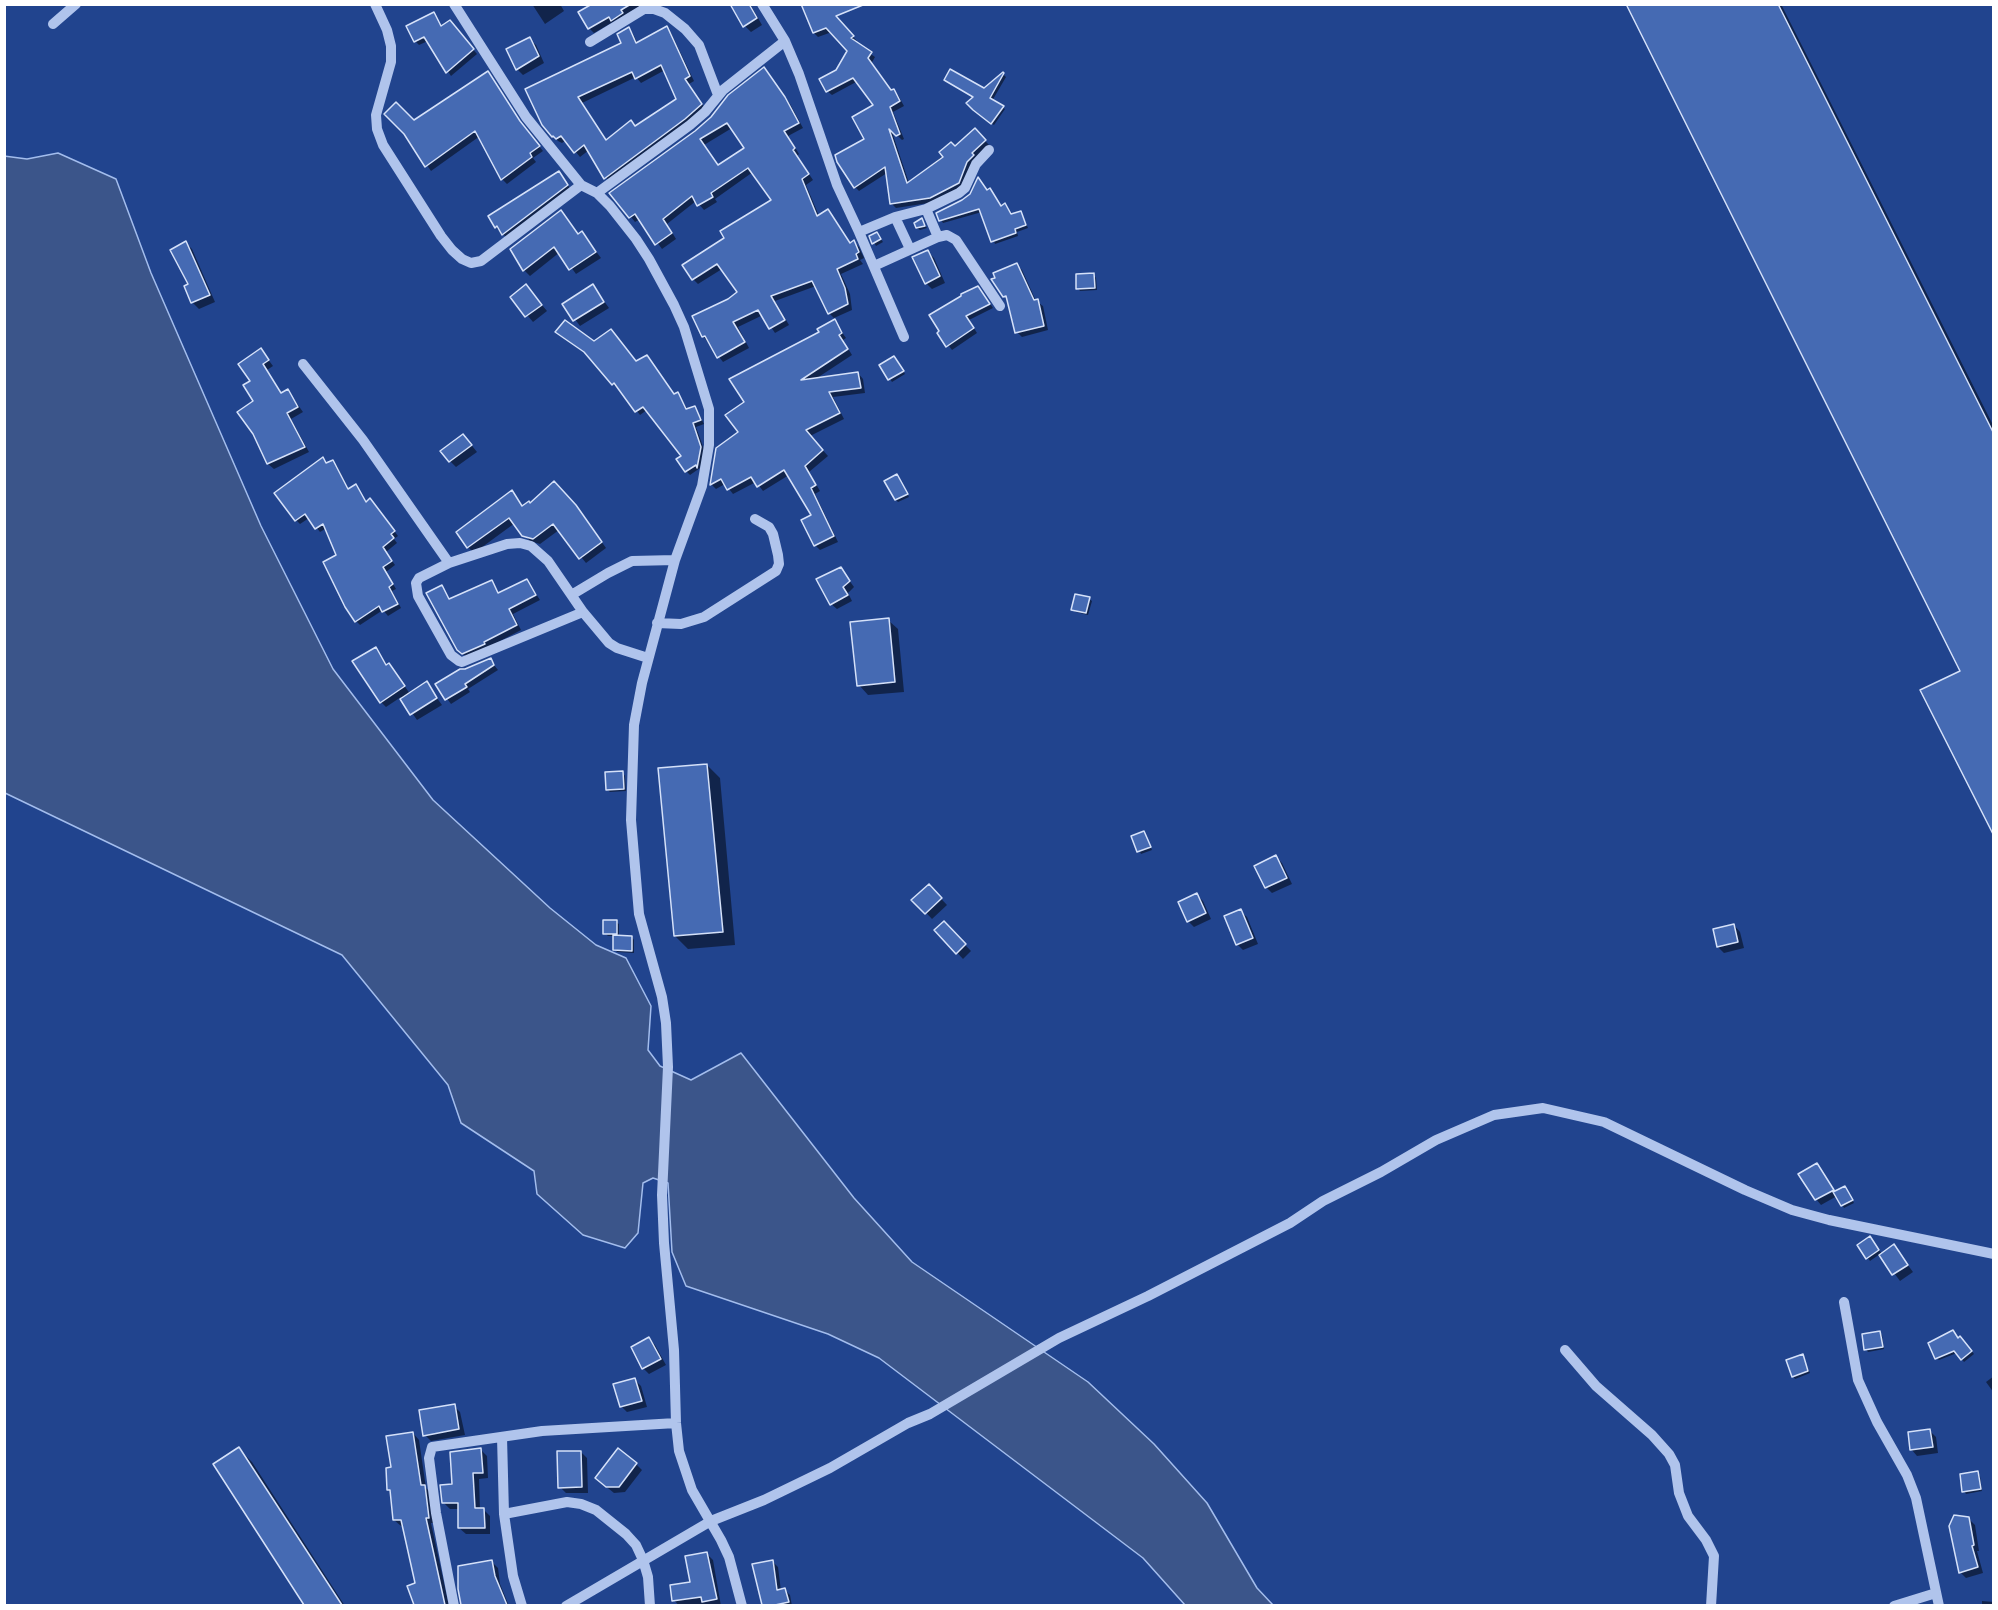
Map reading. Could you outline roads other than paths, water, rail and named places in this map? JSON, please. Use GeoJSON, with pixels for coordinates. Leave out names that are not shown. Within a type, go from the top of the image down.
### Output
{"type":"FeatureCollection","features":[{"type":"Feature","properties":{"kind":"street"},"geometry":{"type":"LineString","coordinates":[[52,24],[76,4]]}},
{"type":"Feature","properties":{"kind":"street"},"geometry":{"type":"LineString","coordinates":[[375,4],[387,30],[391,46],[391,62],[376,115],[382,145],[441,236],[462,259],[471,263],[482,261],[581,185]]}},
{"type":"Feature","properties":{"kind":"street"},"geometry":{"type":"LineString","coordinates":[[454,4],[526,117],[581,185],[597,194],[610,206],[636,238],[666,289],[684,327],[708,409],[710,445],[702,486],[675,560],[657,623],[634,725],[631,792],[633,852],[639,914],[662,997],[666,1023],[668,1067],[662,1196],[679,1451],[692,1490],[729,1557],[742,1605]]}},
{"type":"Feature","properties":{"kind":"street"},"geometry":{"type":"LineString","coordinates":[[762,4],[785,41],[814,115],[837,185],[904,338]]}},
{"type":"Feature","properties":{"kind":"street"},"geometry":{"type":"LineString","coordinates":[[590,42],[644,9],[654,9],[665,13],[685,28],[699,45],[718,95]]}},
{"type":"Feature","properties":{"kind":"street"},"geometry":{"type":"LineString","coordinates":[[597,194],[690,125],[705,112],[718,95],[785,41]]}},
{"type":"Feature","properties":{"kind":"street"},"geometry":{"type":"LineString","coordinates":[[859,232],[926,208],[965,188],[976,164],[989,150]]}},
{"type":"Feature","properties":{"kind":"street"},"geometry":{"type":"LineString","coordinates":[[926,208],[938,237]]}},
{"type":"Feature","properties":{"kind":"street"},"geometry":{"type":"LineString","coordinates":[[895,218],[910,249]]}},
{"type":"Feature","properties":{"kind":"street"},"geometry":{"type":"LineString","coordinates":[[874,266],[946,235],[956,240],[1000,306]]}},
{"type":"Feature","properties":{"kind":"street"},"geometry":{"type":"LineString","coordinates":[[303,364],[363,440],[449,563]]}},
{"type":"Feature","properties":{"kind":"street"},"geometry":{"type":"LineString","coordinates":[[657,623],[681,624],[704,617],[776,571],[778,555],[772,534],[769,527],[755,519]]}},
{"type":"Feature","properties":{"kind":"street"},"geometry":{"type":"LineString","coordinates":[[583,612],[462,662],[451,655],[416,589],[416,583],[419,578],[449,563],[507,544],[520,543],[531,546],[540,553],[573,594],[583,612],[609,643],[648,658]]}},
{"type":"Feature","properties":{"kind":"street"},"geometry":{"type":"LineString","coordinates":[[573,594],[632,561],[675,560]]}},
{"type":"Feature","properties":{"kind":"street"},"geometry":{"type":"LineString","coordinates":[[566,1605],[711,1521],[764,1500],[830,1468],[908,1423],[930,1414],[1059,1338],[1148,1296],[1290,1223],[1323,1201],[1381,1172],[1436,1140],[1494,1115],[1543,1108],[1604,1122],[1745,1190],[1792,1210],[1829,1220],[1994,1254]]}},
{"type":"Feature","properties":{"kind":"street"},"geometry":{"type":"LineString","coordinates":[[1844,1302],[1858,1380],[1916,1498],[1939,1605]]}},
{"type":"Feature","properties":{"kind":"street"},"geometry":{"type":"LineString","coordinates":[[1564,1350],[1596,1386],[1652,1435],[1669,1454],[1675,1465],[1685,1510],[1714,1556],[1711,1605]]}},
{"type":"Feature","properties":{"kind":"street"},"geometry":{"type":"LineString","coordinates":[[454,1605],[436,1513],[429,1452],[432,1448],[436,1445],[567,1428],[676,1423]]}},
{"type":"Feature","properties":{"kind":"street"},"geometry":{"type":"LineString","coordinates":[[502,1437],[504,1514],[513,1576],[522,1605]]}},
{"type":"Feature","properties":{"kind":"street"},"geometry":{"type":"LineString","coordinates":[[504,1514],[555,1503],[582,1504],[596,1510],[636,1545],[648,1577],[650,1605]]}},
{"type":"Feature","properties":{"kind":"street"},"geometry":{"type":"LineString","coordinates":[[1894,1605],[1936,1593]]}},
{"type":"Feature","properties":{"kind":"water"},"geometry":{"type":"Polygon","coordinates":[[[58,153],[116,179],[151,273],[261,526],[333,669],[433,800],[550,908],[596,945],[626,958],[651,1006],[648,1050],[660,1066],[691,1080],[741,1053],[854,1198],[912,1262],[1088,1382],[1154,1444],[1207,1503],[1257,1588],[1273,1605],[1185,1605],[1143,1558],[879,1358],[828,1334],[686,1286],[672,1252],[668,1183],[653,1178],[643,1183],[638,1233],[625,1248],[583,1235],[537,1194],[534,1171],[461,1123],[448,1085],[342,955],[5,793],[4,156],[27,159],[58,153]]]}}]}
